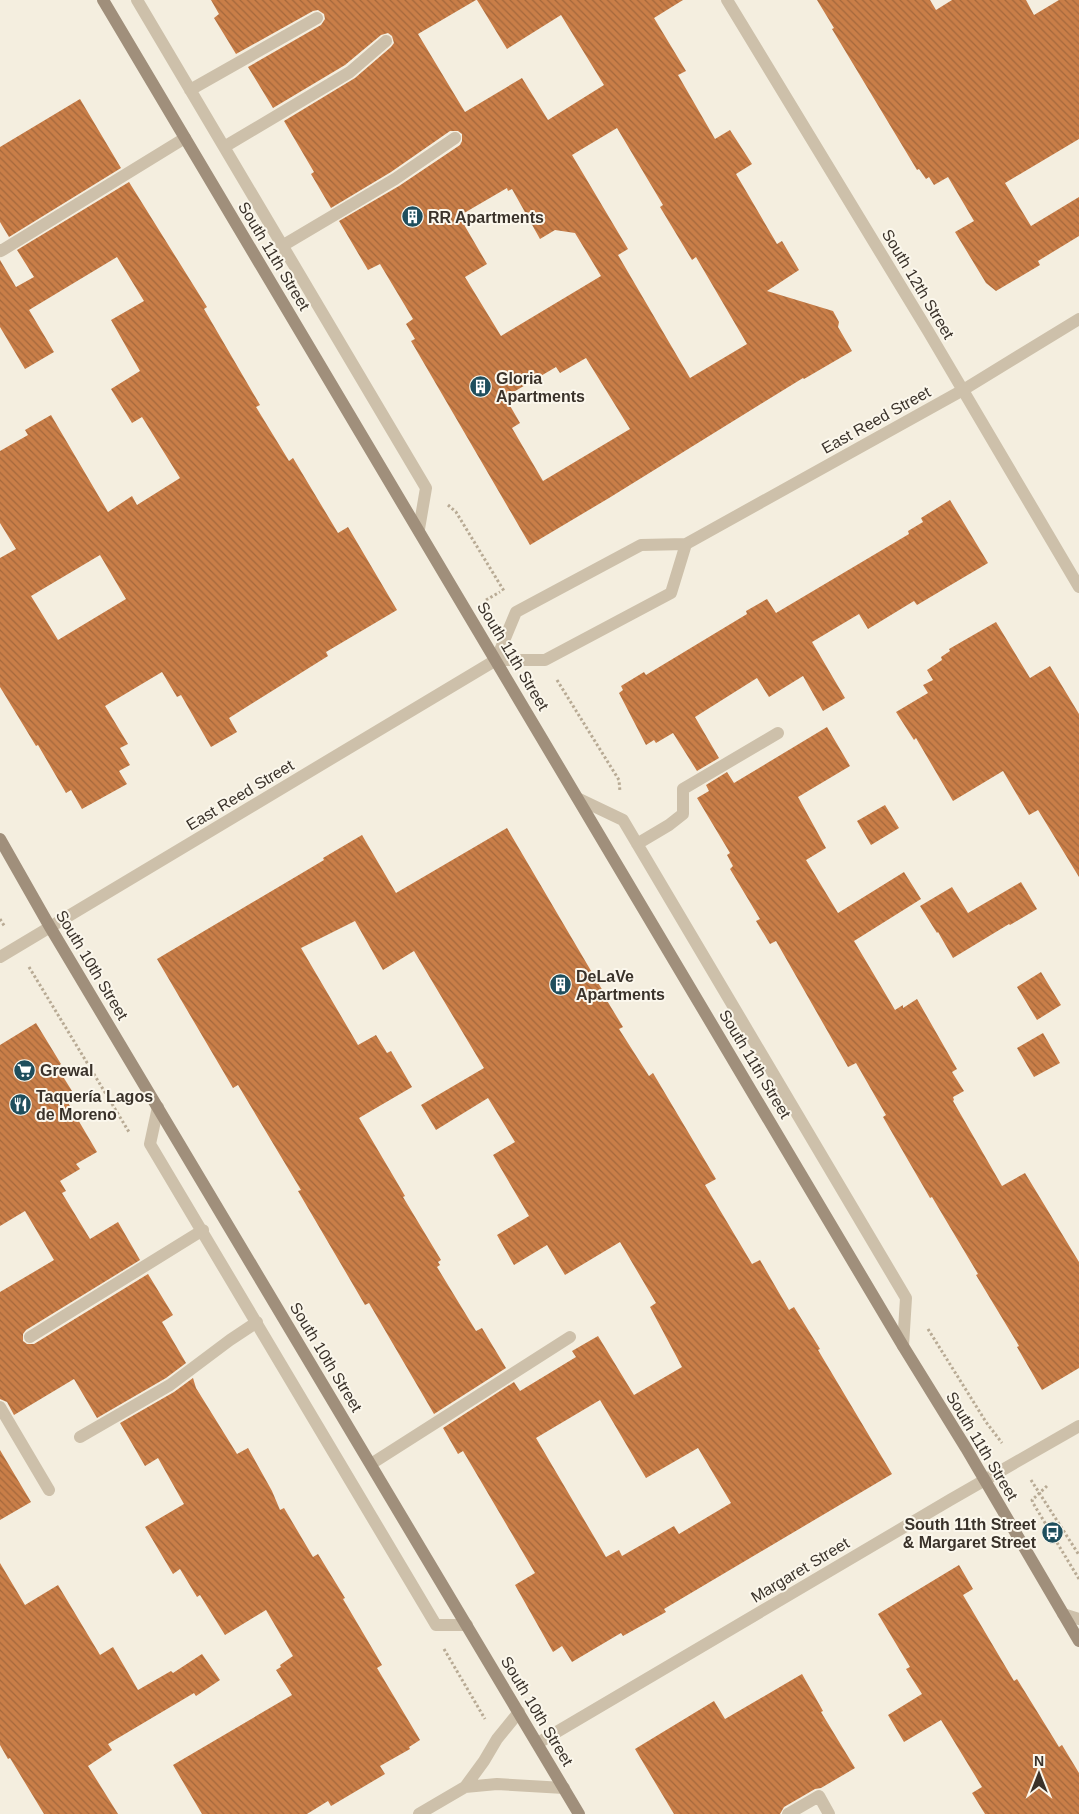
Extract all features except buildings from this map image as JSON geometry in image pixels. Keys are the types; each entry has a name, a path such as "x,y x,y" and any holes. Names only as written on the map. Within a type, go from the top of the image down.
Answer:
{"main road":[{"name":"South 11th Street","path":"103,0 580,799 1079,1641"},
{"name":"South 10th Street","path":"0,839 50,927 579,1814"}],"street":[{"name":"South 11th Street","path":"137,0 426,488"},
{"name":"South 12th Street","path":"727,0 963,390 1079,587"},
{"path":"190,90 316,18"},
{"path":"224,147 350,72 386,41"},
{"path":"0,250 185,138"},
{"path":"282,246 395,179 455,138"},
{"name":"East Reed Street","path":"0,957 496,660 516,612 641,545 686,544 963,390 1079,319"},
{"path":"419,529 426,488"},
{"path":"496,660 545,660 671,593 686,544"},
{"path":"637,844 683,814 683,789 778,733"},
{"path":"580,799 623,820"},
{"name":"South 11th Street","path":"623,820 906,1298"},
{"path":"158,1107 150,1144 203,1230 436,1625 467,1625"},
{"path":"30,1338 203,1230"},
{"path":"903,1346 906,1298"},
{"path":"80,1437 170,1385 257,1322"},
{"path":"371,1464 570,1338"},
{"path":"0,1407 49,1490"},
{"name":"Margaret Street","path":"538,1743 1079,1426"},
{"path":"1063,1614 1079,1619"},
{"path":"419,1814 465,1787 497,1739 519,1712"},
{"path":"465,1787 496,1784 564,1788"},
{"path":"788,1814 819,1796 830,1814"}],"path":[{"name":"South 11th Street","path":"426,488 456,512 499,583"},
{"path":"482,602 500,592"},
{"name":"South 11th Street","path":"572,704 619,780 623,820"},
{"path":"50,1000 127,1131 150,1144"},
{"name":"South 11th Street","path":"906,1298 930,1332 986,1422"},
{"name":"South 11th Street","path":"1029,1478 1040,1492 1079,1555"},
{"path":"1047,1486 1032,1500 1033,1503 1079,1579"},
{"path":"436,1625 437,1638 486,1721"}],"place":[{"name":"RR Apartments","path":"412,217"},
{"name":"Gloria Apartments","path":"480,387"},
{"name":"DeLaVe Apartments","path":"560,985"},
{"name":"Grewal","path":"24,1070"},
{"name":"Taquería Lagos de Moreno","path":"20,1105"},
{"name":"South 11th Street & Margaret Street","path":"1052,1533"}]}
